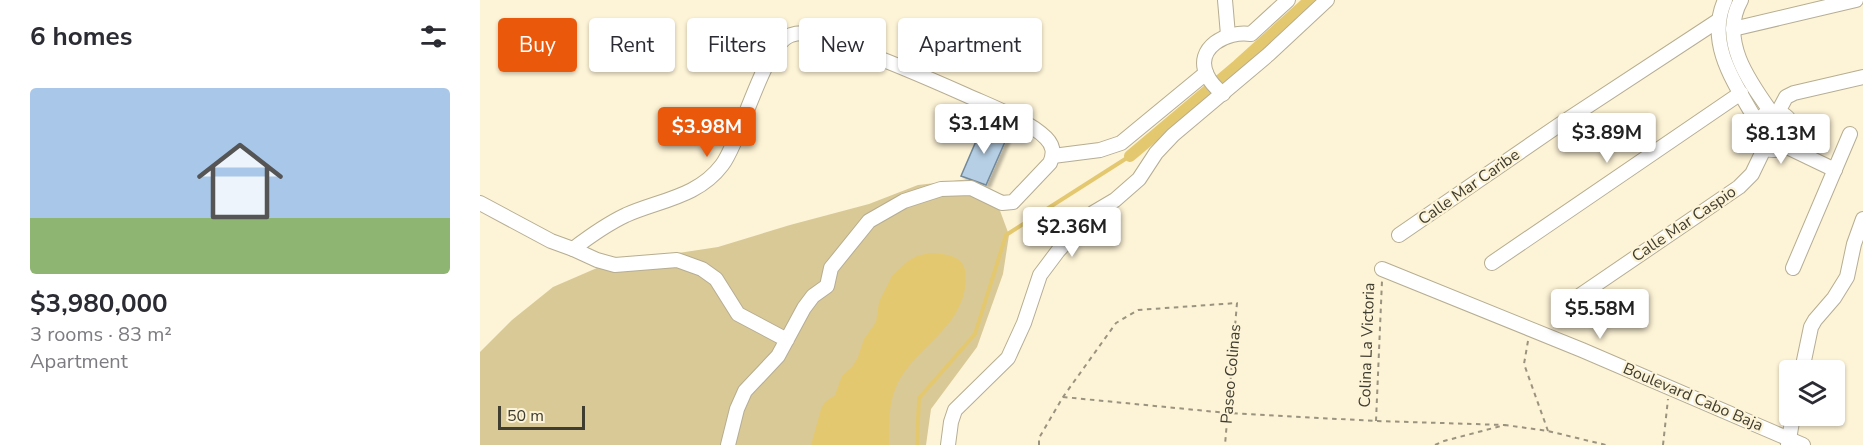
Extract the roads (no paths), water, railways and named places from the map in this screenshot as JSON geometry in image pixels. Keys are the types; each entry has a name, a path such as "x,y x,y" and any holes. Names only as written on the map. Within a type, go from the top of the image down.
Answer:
{"street":[{"path":"1225,0 1228,35"},
{"path":"1260,44 1288,0"},
{"path":"1053,156 1100,150 1121,143 1214,84 1260,44 1327,0"},
{"path":"1725,0 1719,20 1720,48 1732,79 1757,122"},
{"path":"1741,0 1735,12 1733,30 1737,54 1745,72 1774,112 1786,116 1791,122 1793,131 1791,140 1785,146 1779,149 1766,147 1756,136 1757,122 1763,116 1774,112 1786,98 1794,93 1863,77"},
{"path":"1733,30 1856,0"},
{"name":"Calle Mar Caribe","path":"1399,235 1559,125 1719,20"},
{"path":"573,249 611,223 629,214 681,196 697,188 716,173 731,149 776,48 789,35 798,33 817,36 878,57 1009,114 1051,144 1053,156 1050,163 1013,202 1002,203 971,188 941,189 904,201 872,218 831,268 827,286 813,296 804,308 772,363 745,392 737,409 728,445"},
{"path":"1214,84 1205,63 1209,50 1214,44 1228,35 1242,33 1260,44"},
{"path":"948,445 951,422 956,411 1008,358 1024,323 1040,275 1058,250 1093,213 1115,200 1138,178 1214,84"},
{"path":"1492,263 1741,93"},
{"path":"1793,268 1850,134"},
{"path":"1785,146 1835,170"},
{"name":"Calle Mar Caspio","path":"1560,309 1739,187 1752,174 1766,147"},
{"path":"480,203 543,237 597,260 615,265 660,261 686,262 716,279 735,310 742,317 787,340"},
{"path":"1804,360 1811,327 1847,277 1854,244 1863,219"},
{"name":"Boulevard Cabo Baja","path":"1382,269 1670,387 1788,442 1803,445"},
{"path":"1788,442 1791,426"}],"waterway":[{"path":"1130,156 1238,65 1310,0"},
{"path":"917,445 919,398 975,334 1006,235 1130,156"}]}
